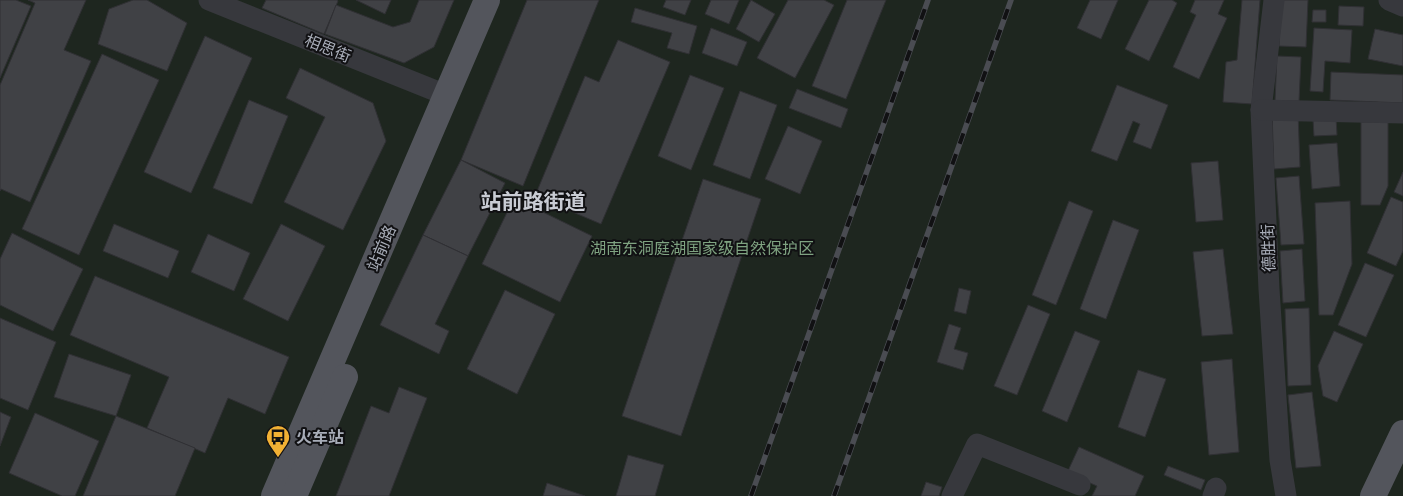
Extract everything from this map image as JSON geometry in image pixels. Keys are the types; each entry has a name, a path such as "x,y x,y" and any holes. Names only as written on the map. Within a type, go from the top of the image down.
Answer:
{"main road":[{"name":"站前路","path":"274,496 487,0"},
{"name":"站前路","path":"294,496 506,0"},
{"path":"1372,496 1403,433"}],"street":[{"name":"相思街","path":"209,0 446,95"},
{"name":"德胜街","path":"1274,0 1261,110 1269,289 1280,460 1286,496"},
{"path":"1389,0 1403,6"},
{"path":"1261,110 1403,113"},
{"path":"952,496 977,444 1080,485"}],"green space":[{"name":"湖南东洞庭湖国家级自然保护区","path":"0,0 1403,0 1403,496 0,496"}],"building":[{"path":"0,0 16,0 31,6 0,78"},
{"path":"28,0 86,0 64,50 91,61 30,202 1,189 0,191 0,85 35,3"},
{"path":"133,0 147,0 187,23 167,71 98,44 109,9"},
{"path":"266,0 338,1 324,34 262,8"},
{"path":"356,0 391,0 385,14"},
{"path":"419,0 454,0 434,47 404,63 325,34 336,5 393,27 410,22"},
{"path":"527,0 599,0 523,186 461,160"},
{"path":"666,0 691,0 685,15 663,7"},
{"path":"711,0 739,0 729,24 705,14"},
{"path":"751,0 775,14 759,42 736,29"},
{"path":"788,0 824,0 834,5 795,78 757,58"},
{"path":"847,0 886,0 846,99 812,86"},
{"path":"1090,0 1118,0 1101,39 1077,28"},
{"path":"1149,0 1172,0 1177,3 1149,61 1125,49"},
{"path":"1195,0 1224,0 1218,14 1227,18 1199,79 1173,67 1196,15 1190,12"},
{"path":"1242,0 1260,0 1252,104 1223,102 1226,62 1237,60"},
{"path":"1281,0 1308,0 1306,47 1279,46"},
{"path":"1339,6 1364,7 1363,26 1338,25"},
{"path":"635,8 697,26 689,54 667,48 672,33 631,22"},
{"path":"1313,10 1326,10 1326,22 1312,22"},
{"path":"711,28 747,42 737,66 702,53"},
{"path":"1314,28 1352,30 1350,63 1325,61 1323,92 1310,91"},
{"path":"1375,29 1403,35 1403,66 1368,59"},
{"path":"205,36 252,58 191,193 144,172"},
{"path":"618,40 670,62 601,224 535,196 585,76 599,82"},
{"path":"102,54 159,80 79,255 22,229"},
{"path":"1277,56 1301,57 1299,101 1275,101"},
{"path":"300,68 373,103 386,141 343,230 284,202 325,117 286,98"},
{"path":"1331,72 1403,75 1403,103 1330,100"},
{"path":"690,75 724,88 691,170 658,156"},
{"path":"1117,85 1168,105 1151,149 1133,142 1140,124 1133,121 1117,161 1091,151"},
{"path":"797,89 848,109 841,128 789,108"},
{"path":"740,91 777,105 750,179 713,165"},
{"path":"249,100 288,116 252,204 213,188"},
{"path":"1298,112 1300,167 1274,169 1272,113"},
{"path":"1336,117 1337,135 1314,136 1313,119"},
{"path":"1361,122 1388,122 1388,186 1380,205 1361,205"},
{"path":"788,126 822,141 800,194 765,179"},
{"path":"1337,143 1340,186 1312,189 1309,145"},
{"path":"461,160 505,183 468,256 423,235"},
{"path":"1218,161 1223,220 1196,222 1191,163"},
{"path":"1403,172 1403,196 1394,192"},
{"path":"1299,176 1304,244 1281,245 1276,178"},
{"path":"703,179 761,199 681,436 622,416"},
{"path":"1391,197 1403,202 1403,251 1396,266 1367,253"},
{"path":"514,198 592,236 560,302 482,264"},
{"path":"1069,201 1093,211 1056,305 1032,295"},
{"path":"1350,201 1352,264 1333,315 1319,315 1315,203"},
{"path":"1113,220 1139,230 1106,319 1080,309"},
{"path":"114,224 179,251 168,278 103,251"},
{"path":"281,224 325,246 288,321 243,299"},
{"path":"12,233 83,269 53,331 0,305 0,259"},
{"path":"208,234 250,253 234,291 191,272"},
{"path":"423,235 468,256 435,324 449,331 439,354 380,325"},
{"path":"1223,249 1233,334 1202,336 1193,252"},
{"path":"1302,249 1305,301 1283,303 1280,251"},
{"path":"1365,263 1394,275 1366,337 1338,325"},
{"path":"95,276 289,357 265,414 228,398 205,453 147,428 169,377 70,335"},
{"path":"959,288 971,291 966,314 954,311"},
{"path":"505,290 555,314 517,394 467,369"},
{"path":"1028,305 1050,314 1017,395 994,386"},
{"path":"1309,308 1311,385 1288,386 1285,309"},
{"path":"0,318 56,342 28,410 0,398"},
{"path":"949,324 961,328 954,349 968,353 963,370 937,362"},
{"path":"1075,331 1100,341 1067,422 1042,411"},
{"path":"1334,331 1363,344 1337,402 1323,396 1318,366"},
{"path":"69,354 131,375 116,416 54,397"},
{"path":"1232,359 1239,452 1209,455 1201,362"},
{"path":"1138,370 1166,379 1145,437 1118,427"},
{"path":"399,387 427,398 389,496 336,496 371,406 389,413"},
{"path":"1312,392 1321,466 1296,468 1288,395"},
{"path":"0,412 11,417 0,446"},
{"path":"35,413 99,441 75,496 62,496 9,473"},
{"path":"116,416 195,448 175,496 83,496"},
{"path":"1079,447 1144,476 1135,496 1092,496 1097,486 1067,473"},
{"path":"628,455 664,465 655,496 616,496"},
{"path":"1168,466 1205,480 1201,490 1164,475"},
{"path":"926,482 942,487 939,496 921,496"},
{"path":"547,483 585,496 543,496"}],"railway":[{"path":"751,496 928,0"},
{"path":"834,496 1011,0"}],"place":[{"name":"火车站","path":"278,458"}],"district":[{"name":"站前路街道","path":"533,202"}]}
